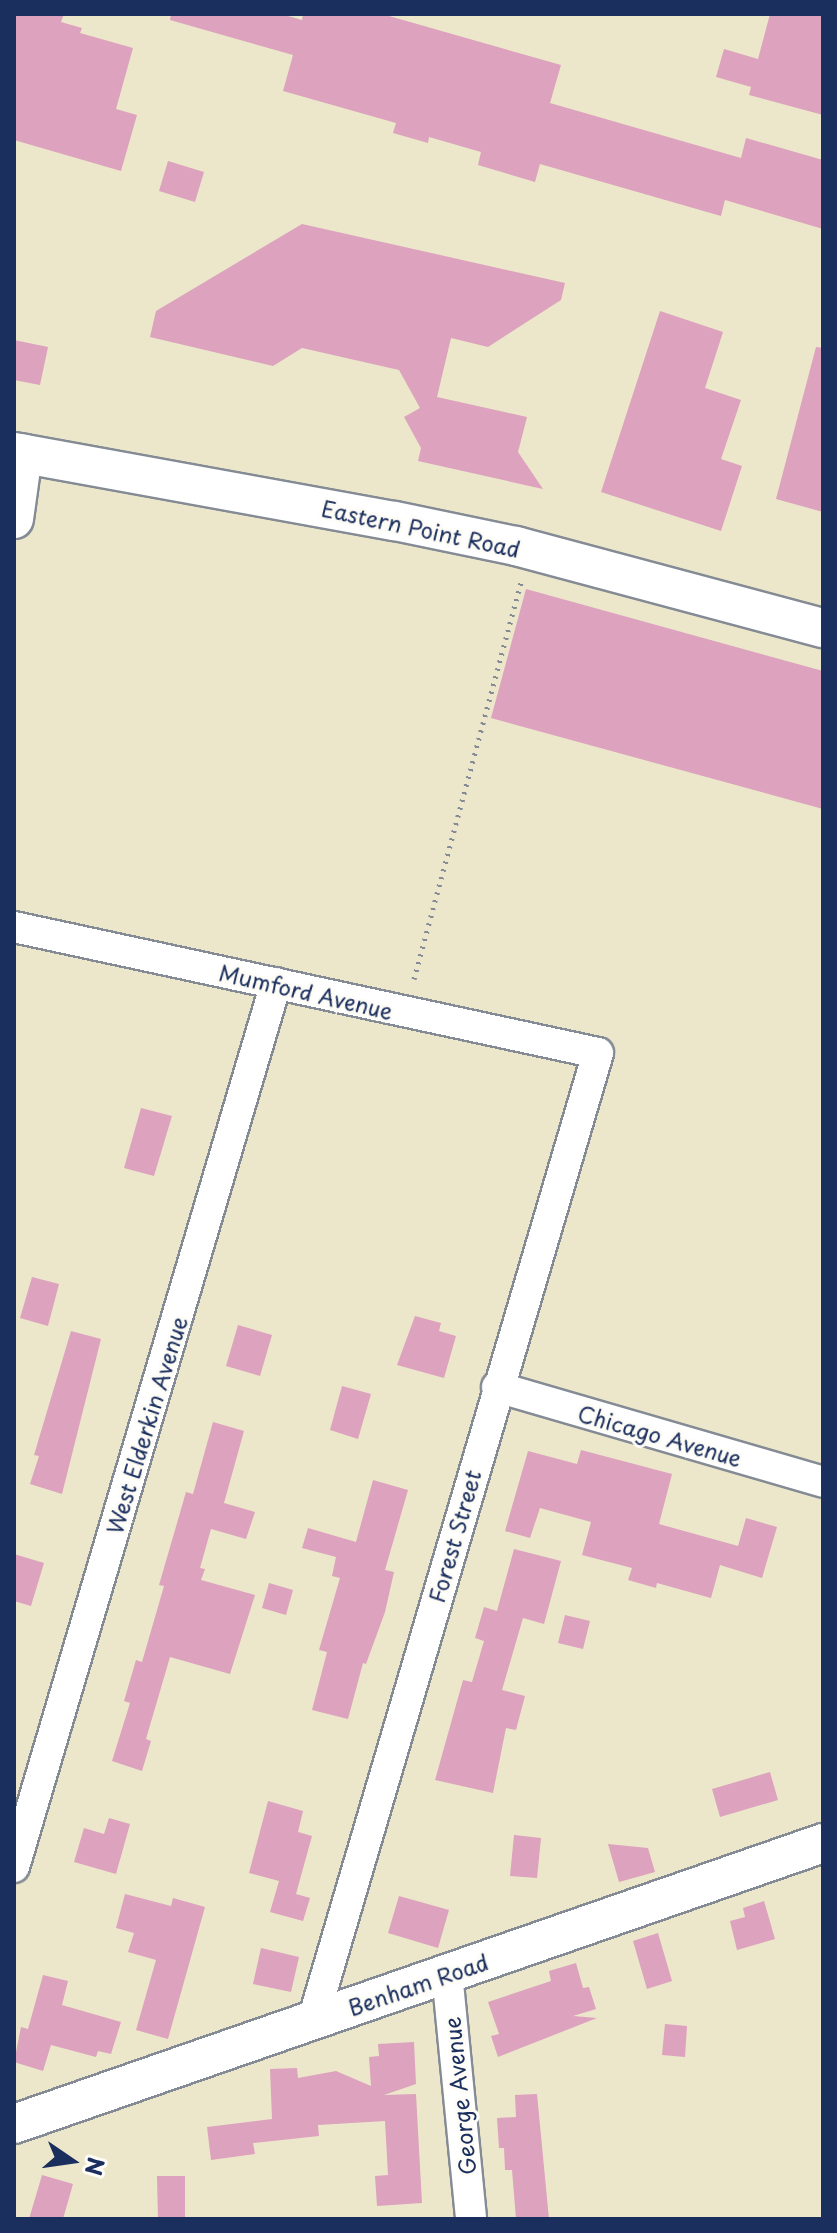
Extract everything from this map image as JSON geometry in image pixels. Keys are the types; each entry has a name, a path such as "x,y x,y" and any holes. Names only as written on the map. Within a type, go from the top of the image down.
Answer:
{"main road":[{"path":"14,519 18,453"},
{"name":"Eastern Point Road","path":"18,453 516,546 823,628"},
{"name":"Benham Road","path":"14,2124 823,1843"}],"street":[{"name":"Mumford Avenue","path":"14,927 598,1053"},
{"name":"West Elderkin Avenue","path":"14,1867 276,983"},
{"name":"Forest Street","path":"313,2020 497,1387 598,1053"},
{"name":"Chicago Avenue","path":"497,1387 823,1482"},
{"name":"George Avenue","path":"447,1973 471,2219"}],"path":[{"path":"414,979 523,579"}],"building":[{"path":"14,14 64,14 61,22 82,28 80,33 133,48 116,109 137,115 121,171 14,140"},
{"path":"171,14 281,14 302,20 303,14 382,14 561,65 550,103 741,158 746,138 823,160 823,229 725,200 721,216 540,164 535,182 478,165 481,152 429,137 428,143 393,133 396,123 283,91 293,55 170,20"},
{"path":"770,14 823,14 823,115 749,95 751,87 716,77 724,49 758,59"},
{"path":"168,161 204,172 195,202 159,191"},
{"path":"302,224 565,283 561,300 488,347 451,338 437,397 527,417 518,452 543,489 418,461 421,448 404,417 420,408 399,370 302,348 273,366 150,337 156,311"},
{"path":"660,311 723,332 705,388 741,400 721,459 742,466 721,531 601,492"},
{"path":"14,340 48,347 40,385 14,380"},
{"path":"816,347 823,348 823,512 776,499"},
{"path":"526,589 823,671 823,809 491,718"},
{"path":"141,1108 172,1116 154,1176 124,1168"},
{"path":"32,1277 59,1284 48,1326 20,1318"},
{"path":"415,1316 441,1323 439,1331 456,1336 444,1378 397,1365"},
{"path":"238,1325 272,1335 260,1376 226,1366"},
{"path":"71,1331 101,1339 62,1494 30,1484 39,1456 34,1455"},
{"path":"342,1386 371,1394 358,1439 330,1430"},
{"path":"213,1422 244,1431 224,1503 255,1512 246,1539 211,1529 200,1568 205,1569 201,1580 255,1595 230,1674 170,1657 146,1739 151,1741 142,1771 112,1761 130,1703 124,1701 136,1660 142,1662 164,1586 159,1585 186,1492 193,1494"},
{"path":"581,1450 672,1474 659,1524 738,1546 746,1518 777,1527 762,1578 720,1565 711,1598 657,1583 656,1588 628,1580 632,1568 582,1555 591,1522 540,1508 530,1538 505,1531 528,1451 577,1464"},
{"path":"373,1480 408,1490 385,1570 394,1572 385,1612 366,1664 363,1663 348,1719 312,1710 327,1652 319,1650 340,1578 332,1576 336,1557 302,1548 308,1528 356,1542"},
{"path":"514,1549 561,1561 544,1624 523,1618 502,1690 525,1696 516,1730 506,1728 493,1793 435,1780 463,1680 472,1682 484,1641 475,1638 484,1607 497,1611"},
{"path":"14,1554 44,1563 31,1606 14,1601"},
{"path":"269,1583 293,1590 286,1615 262,1608"},
{"path":"565,1615 590,1621 583,1649 558,1643"},
{"path":"770,1772 778,1800 720,1817 712,1789"},
{"path":"268,1801 303,1811 298,1832 312,1836 296,1894 310,1898 303,1921 270,1912 279,1881 249,1873"},
{"path":"109,1818 130,1824 116,1874 74,1862 84,1828 104,1834"},
{"path":"514,1835 541,1838 537,1878 510,1876"},
{"path":"608,1844 648,1848 655,1872 619,1882"},
{"path":"125,1894 171,1906 173,1898 205,1907 168,2039 136,2030 156,1960 128,1952 134,1933 116,1928"},
{"path":"399,1896 449,1910 438,1948 388,1933"},
{"path":"764,1901 775,1939 737,1950 730,1921 745,1917 743,1908"},
{"path":"658,1933 672,1981 647,1989 633,1941"},
{"path":"261,1948 299,1957 291,1992 253,1984"},
{"path":"576,1963 583,1988 589,1987 596,2009 573,2016 597,2018 498,2057 491,2036 499,2034 488,2002 551,1981 549,1971"},
{"path":"43,1975 68,1981 62,2005 121,2022 111,2054 98,2051 96,2057 51,2045 43,2071 14,2062 21,2027 28,2029"},
{"path":"665,2024 687,2026 685,2057 662,2055"},
{"path":"414,2042 416,2084 384,2095 416,2094 422,2203 377,2206 375,2176 388,2175 385,2121 318,2125 319,2136 253,2143 255,2154 211,2160 207,2127 272,2119 270,2069 297,2068 298,2078 336,2071 371,2086 369,2057 379,2056 378,2044"},
{"path":"537,2094 549,2219 516,2219 512,2170 505,2170 504,2148 499,2148 497,2118 516,2117 515,2095"},
{"path":"42,2175 73,2184 63,2219 29,2219"},
{"path":"157,2176 185,2176 185,2219 158,2219"}]}
